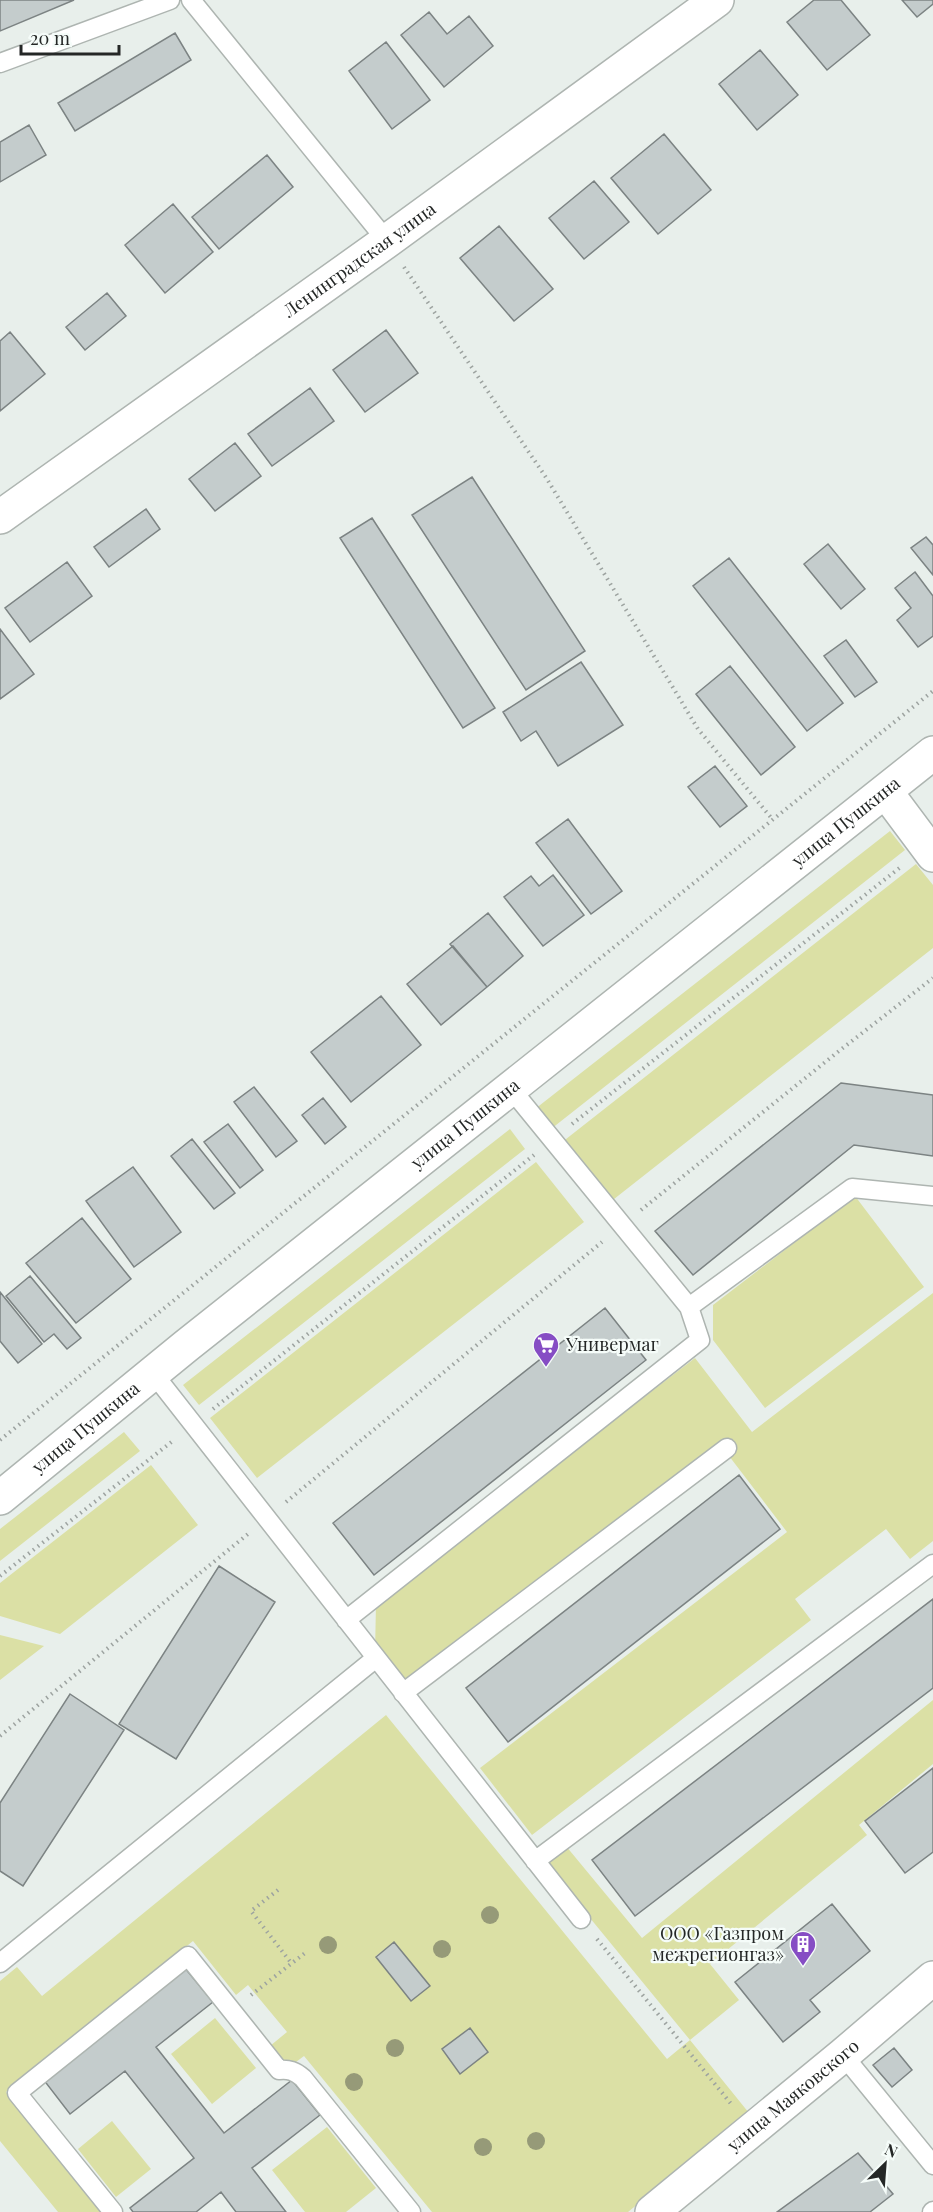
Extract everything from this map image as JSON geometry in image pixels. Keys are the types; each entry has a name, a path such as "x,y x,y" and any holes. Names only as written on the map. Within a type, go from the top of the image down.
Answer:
{"street":[{"name":"Ленинградская улица","path":"0,517 387,241 717,0"},
{"name":"улица Пушкина","path":"0,1498 153,1373 933,753"},
{"path":"886,792 930,851"},
{"name":"улица Маяковского","path":"652,2212 933,1978"}],"lane":[{"path":"0,63 170,0"},
{"path":"191,0 387,241"},
{"path":"346,1620 700,1340 689,1308 511,1089"},
{"path":"689,1308 852,1188 933,1196"},
{"path":"153,1373 581,1920"},
{"path":"404,1693 727,1448"},
{"path":"535,1861 933,1564"},
{"path":"0,1963 376,1659"},
{"path":"113,2212 17,2093 188,1956 279,2070 296,2072 303,2078 411,2212"},
{"path":"843,2055 933,2165"}],"path":[{"path":"387,241 547,479 698,729 773,820"},
{"path":"0,1440 933,691"},
{"path":"0,1576 552,1140 930,851"},
{"path":"0,1736 622,1225 933,978"},
{"path":"278,1890 251,1911 292,1964"},
{"path":"581,1920 752,2129"},
{"path":"231,2010 305,1953"}],"green space":[{"path":"890,831 905,850 551,1129 535,1109"},
{"path":"916,864 933,885 933,948 609,1203 561,1143"},
{"path":"510,1129 525,1149 199,1405 183,1385"},
{"path":"536,1162 584,1222 257,1478 210,1418"},
{"path":"855,1196 924,1287 765,1408 713,1340 713,1305"},
{"path":"933,1293 933,1541 910,1559 886,1529 795,1599 811,1620 532,1835 480,1768 787,1532 726,1452 408,1696 375,1653 376,1603 695,1358 752,1432"},
{"path":"124,1432 140,1451 0,1561 0,1529"},
{"path":"151,1465 198,1525 60,1634 0,1616 0,1583"},
{"path":"0,1635 44,1646 0,1680"},
{"path":"933,1700 933,1764 859,1825 867,1835 710,1964 739,2000 690,2040 540,1857 561,1840 642,1938"},
{"path":"386,1715 667,2059 690,2040 749,2113 628,2212 432,2212 304,2056 288,2068 270,2046 287,2032 248,1985 236,1995 193,1941 6,2092 104,2212 58,2212 0,2141 0,1981 17,1967 42,1996","holes":["394,1942 429,1986 411,2000 376,1956","470,2029 488,2052 460,2073 442,2049"]},
{"path":"215,2018 256,2068 212,2104 171,2054"},
{"path":"112,2121 151,2169 116,2197 78,2149"},
{"path":"327,2127 376,2188 346,2212 305,2212 272,2170"}],"building":[{"path":"0,0 74,0 0,31"},
{"path":"814,0 841,0 870,35 827,70 787,22"},
{"path":"902,0 933,0 933,4 917,17"},
{"path":"429,12 447,34 469,16 493,46 444,87 401,35"},
{"path":"175,33 191,60 75,131 58,103"},
{"path":"386,42 430,100 392,129 349,71"},
{"path":"760,50 798,95 757,130 719,84"},
{"path":"29,125 46,155 0,182 0,142"},
{"path":"664,134 711,190 658,234 611,178"},
{"path":"267,155 293,187 219,249 192,217"},
{"path":"594,181 629,222 584,259 549,218"},
{"path":"173,204 213,252 165,293 125,245"},
{"path":"499,226 553,289 514,321 460,258"},
{"path":"107,293 126,316 85,350 66,327"},
{"path":"386,330 418,373 365,412 333,370"},
{"path":"10,332 45,374 0,411 0,341"},
{"path":"310,388 334,421 272,466 248,434"},
{"path":"235,443 261,476 215,511 189,479"},
{"path":"472,477 585,651 526,690 412,515"},
{"path":"146,509 160,529 109,567 94,547"},
{"path":"372,518 495,708 463,728 340,538"},
{"path":"926,537 933,545 933,575 911,548"},
{"path":"828,544 865,589 841,609 804,564"},
{"path":"729,558 843,703 807,731 693,586"},
{"path":"67,562 92,596 30,642 5,608"},
{"path":"915,572 933,596 933,636 918,647 897,620 911,608 895,588"},
{"path":"0,629 34,674 0,699"},
{"path":"846,640 877,682 855,697 824,656"},
{"path":"581,662 623,725 558,766 536,731 521,741 503,712"},
{"path":"730,666 795,747 761,775 696,694"},
{"path":"715,766 747,806 720,827 688,787"},
{"path":"568,819 622,891 591,914 536,843"},
{"path":"553,875 584,915 543,946 504,897 531,876 539,886"},
{"path":"488,913 523,956 487,987 450,944"},
{"path":"453,946 487,987 441,1025 407,984"},
{"path":"381,996 421,1045 351,1102 311,1052"},
{"path":"841,1083 933,1095 933,1156 854,1145 693,1275 655,1231"},
{"path":"254,1087 297,1141 276,1157 234,1102"},
{"path":"323,1098 346,1127 325,1144 302,1115"},
{"path":"228,1124 263,1170 240,1188 204,1142"},
{"path":"192,1139 235,1193 214,1209 171,1156"},
{"path":"133,1167 181,1232 134,1267 86,1201"},
{"path":"82,1218 131,1279 76,1323 26,1263"},
{"path":"30,1276 81,1338 67,1349 54,1334 44,1342 6,1296"},
{"path":"0,1292 42,1344 18,1363 0,1341"},
{"path":"605,1308 646,1360 374,1575 333,1523"},
{"path":"739,1475 780,1529 508,1742 466,1688"},
{"path":"219,1566 275,1602 176,1759 119,1724"},
{"path":"933,1599 933,1688 635,1916 592,1860"},
{"path":"70,1694 124,1730 23,1886 0,1871 0,1803"},
{"path":"933,1768 933,1852 905,1873 865,1821"},
{"name":"ООО «Газпром межрегионгаз»","path":"832,1904 870,1951 810,2000 820,2012 783,2042 735,1982"},
{"path":"394,1942 430,1986 411,2001 376,1957"},
{"path":"185,1968 213,2002 156,2047 224,2133 292,2080 320,2115 252,2168 286,2212 236,2212 221,2192 196,2212 133,2212 130,2208 194,2158 125,2071 70,2114 43,2079"},
{"path":"470,2028 488,2052 460,2074 442,2049"},
{"path":"894,2048 912,2070 892,2087 873,2065"},
{"path":"858,2153 893,2194 870,2212 777,2212"}],"place":[{"name":"Универмаг","path":"546,1368"},
{"name":"ООО «Газпром межрегионгаз»","path":"803,1967"}]}
